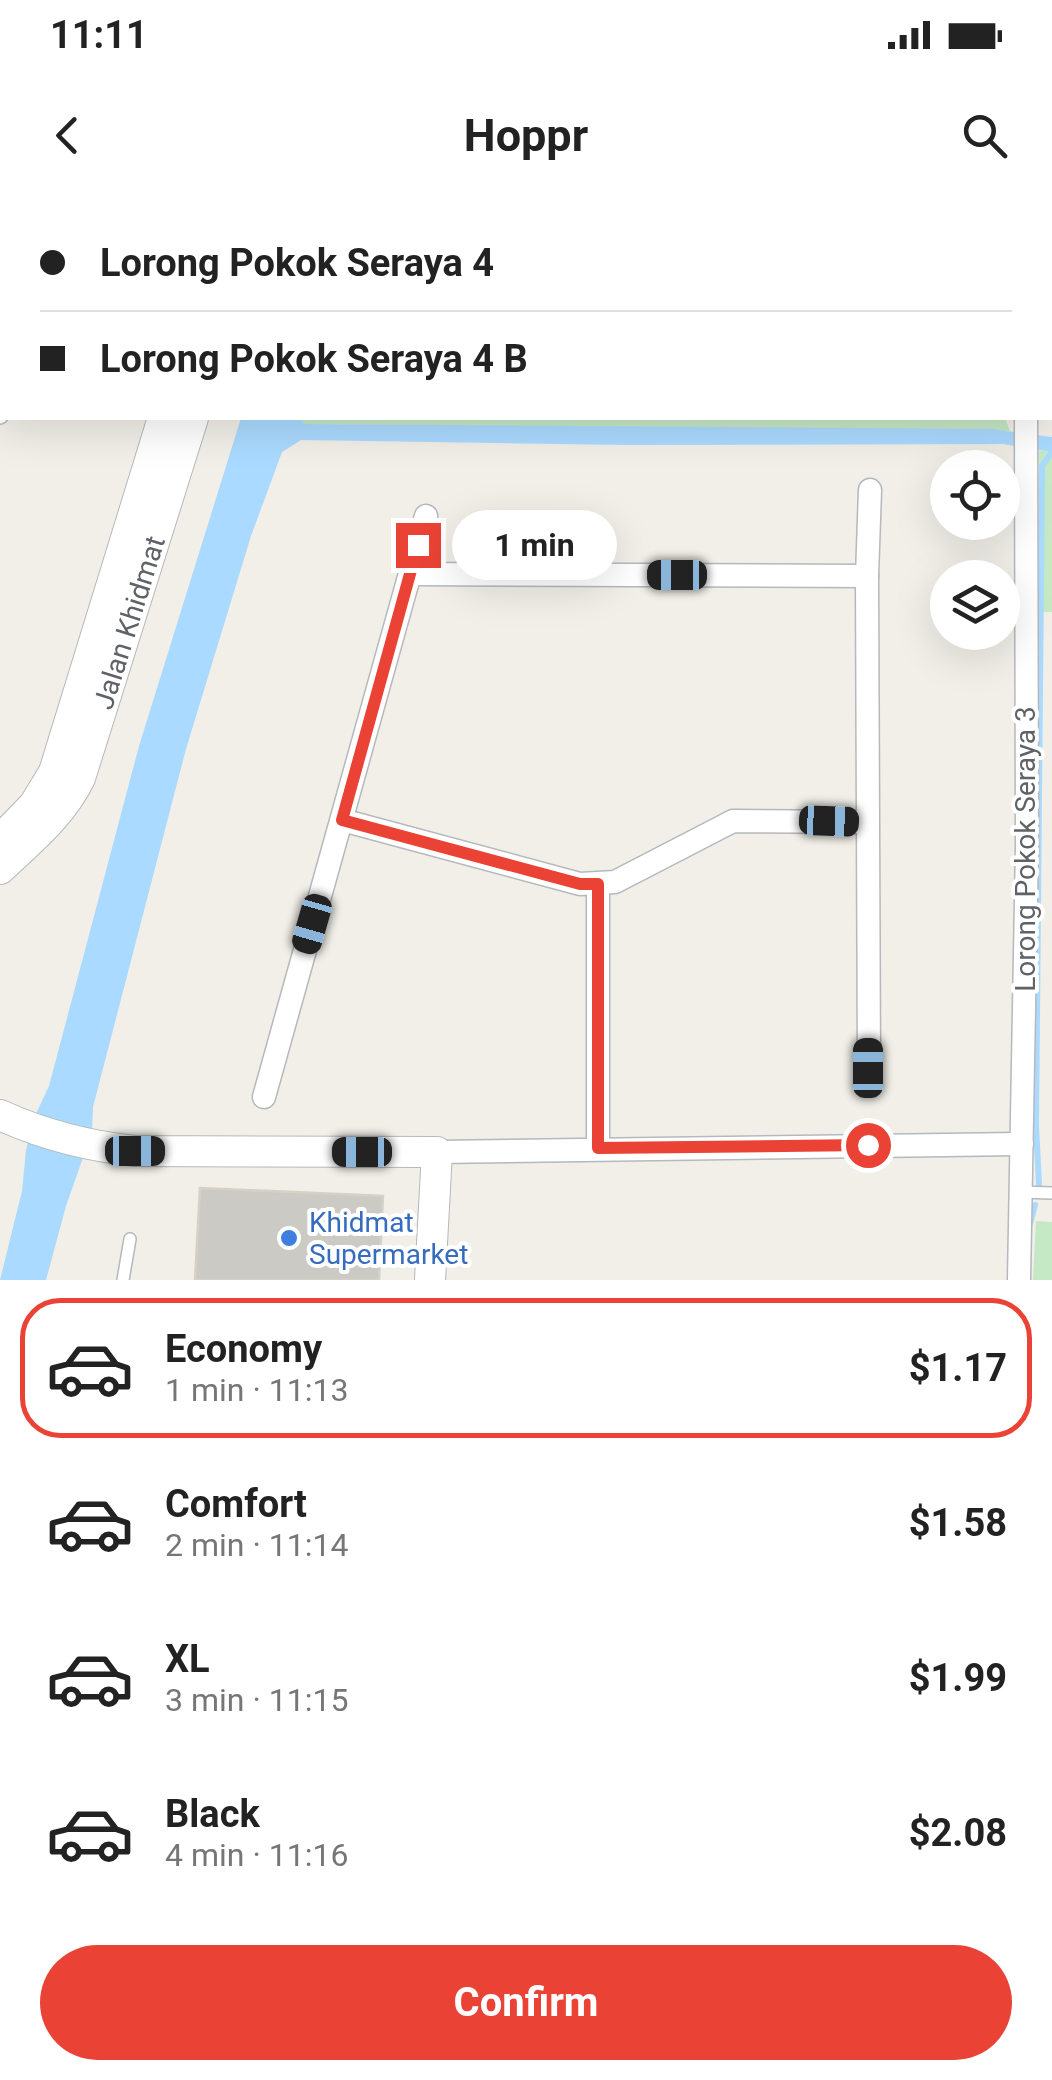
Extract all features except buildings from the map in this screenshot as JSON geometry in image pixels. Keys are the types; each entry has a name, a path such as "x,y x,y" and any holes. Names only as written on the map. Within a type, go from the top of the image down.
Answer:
{"street":[{"path":"0,840 34,806 54,772 162,420"},
{"name":"Jalan Khidmat","path":"0,869 51,821 72,796 80,778 191,420"},
{"name":"Lorong Pokok Seraya 3","path":"1019,1280 1027,846 1026,421"},
{"path":"868,1068 870,490"},
{"path":"264,1097 426,516"},
{"path":"411,574 867,576"},
{"path":"342,820 580,884 615,882 732,821 867,822"},
{"path":"598,884 598,1148"},
{"path":"0,1115 89,1146 135,1151 437,1152 1022,1144"},
{"path":"430,1280 437,1152"}],"lane":[{"path":"1020,1192 1052,1193"},
{"path":"123,1280 130,1240"}],"green space":[{"path":"301,420 1006,420 1010,431 305,424"},
{"path":"1039,450 1052,452 1052,612 1040,612"},
{"path":"1036,1221 1052,1222 1052,1280 1033,1280"}],"water":[{"path":"240,420 301,420 305,424 992,429 1052,437 1052,452 1003,444 625,445 301,440 282,452 251,536 186,749 93,1107 92,1132 46,1280 0,1280 22,1191 26,1150 35,1116 49,1086 139,746"}],"waterway":[{"path":"1039,1184 1036,1126 1042,466 1052,452"},
{"path":"1030,1224 1035,1205"}],"place":[{"name":"Khidmat Supermarket","path":"289,1238"}],"route":[{"path":"418,545 342,820 580,884 598,884 598,1148 868,1145"}]}
